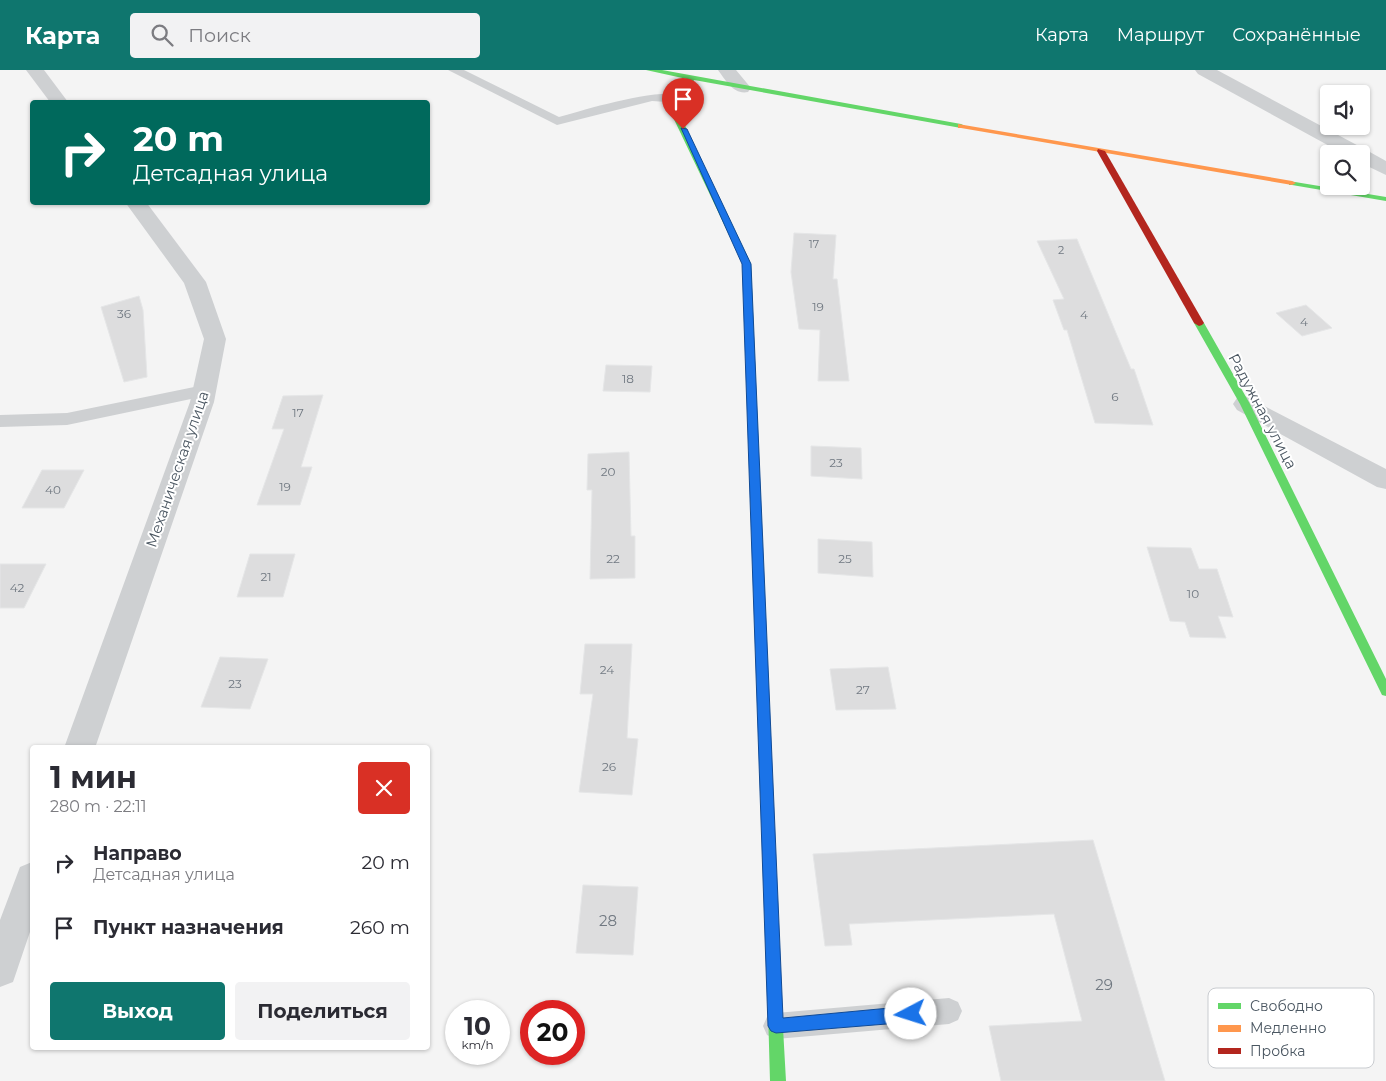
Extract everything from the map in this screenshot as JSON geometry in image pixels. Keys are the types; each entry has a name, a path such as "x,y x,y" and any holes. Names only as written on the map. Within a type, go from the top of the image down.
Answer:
{"street":[{"path":"35,70 58,100"},
{"path":"650,70 1101,151 1386,199"},
{"path":"727,70 742,88"},
{"path":"1204,70 1343,145"},
{"path":"691,78 675,112 746,264 778,1081"},
{"name":"Радужная улица","path":"1101,151 1245,404 1386,691"},
{"path":"1370,160 1386,169"},
{"name":"Механическая улица","path":"80,745 204,391 215,339 195,282 137,205"},
{"path":"1245,404 1386,480"},
{"path":"0,969 30,884"}],"lane":[{"path":"454,70 557,121 652,97 681,99"},
{"path":"0,422 67,419 204,391"},
{"path":"776,1026 949,1011"}],"building":[{"path":"794,233 836,235 833,279 837,279 849,381 818,381 820,330 799,329 791,272"},
{"path":"1077,239 1131,369 1134,369 1153,425 1095,423 1067,330 1064,330 1053,300 1064,299 1037,241"},
{"path":"139,296 143,310 147,377 124,382 101,307"},
{"path":"1306,305 1332,328 1302,336 1276,313"},
{"path":"606,365 652,366 650,392 603,391"},
{"path":"323,395 301,467 312,467 300,505 257,505 284,429 272,429 283,396"},
{"path":"811,446 861,448 862,479 811,476"},
{"path":"629,452 631,536 635,536 635,578 590,579 592,490 587,490 588,454"},
{"path":"42,470 84,470 64,508 22,508"},
{"path":"818,539 872,542 873,577 818,573"},
{"path":"1147,547 1191,548 1199,569 1217,569 1233,617 1218,616 1226,638 1190,637 1185,622 1170,621"},
{"path":"250,554 295,554 283,597 237,597"},
{"path":"0,564 46,564 24,608 0,608"},
{"path":"585,644 632,644 627,738 638,739 632,795 579,792 593,694 580,694"},
{"path":"220,657 268,659 250,709 201,707"},
{"path":"888,667 896,709 836,710 830,669"},
{"path":"1093,840 1165,1081 1001,1081 989,1026 1082,1021 1054,914 849,924 852,945 825,946 813,854"},
{"path":"583,885 638,887 633,955 576,953"}],"traffic: fast":[{"path":"650,70 961,126"},
{"path":"691,78 675,113 747,264 765,745"},
{"path":"1292,183 1386,199"},
{"path":"1199,323 1245,404 1386,691"},
{"path":"775,1010 778,1081"}],"traffic: slow":[{"path":"961,126 1292,183"},
{"path":"765,745 775,1010"}],"traffic: jam":[{"path":"1101,151 1199,323"}],"route":[{"path":"683,129 746,264 776,1026 911,1014"}]}
